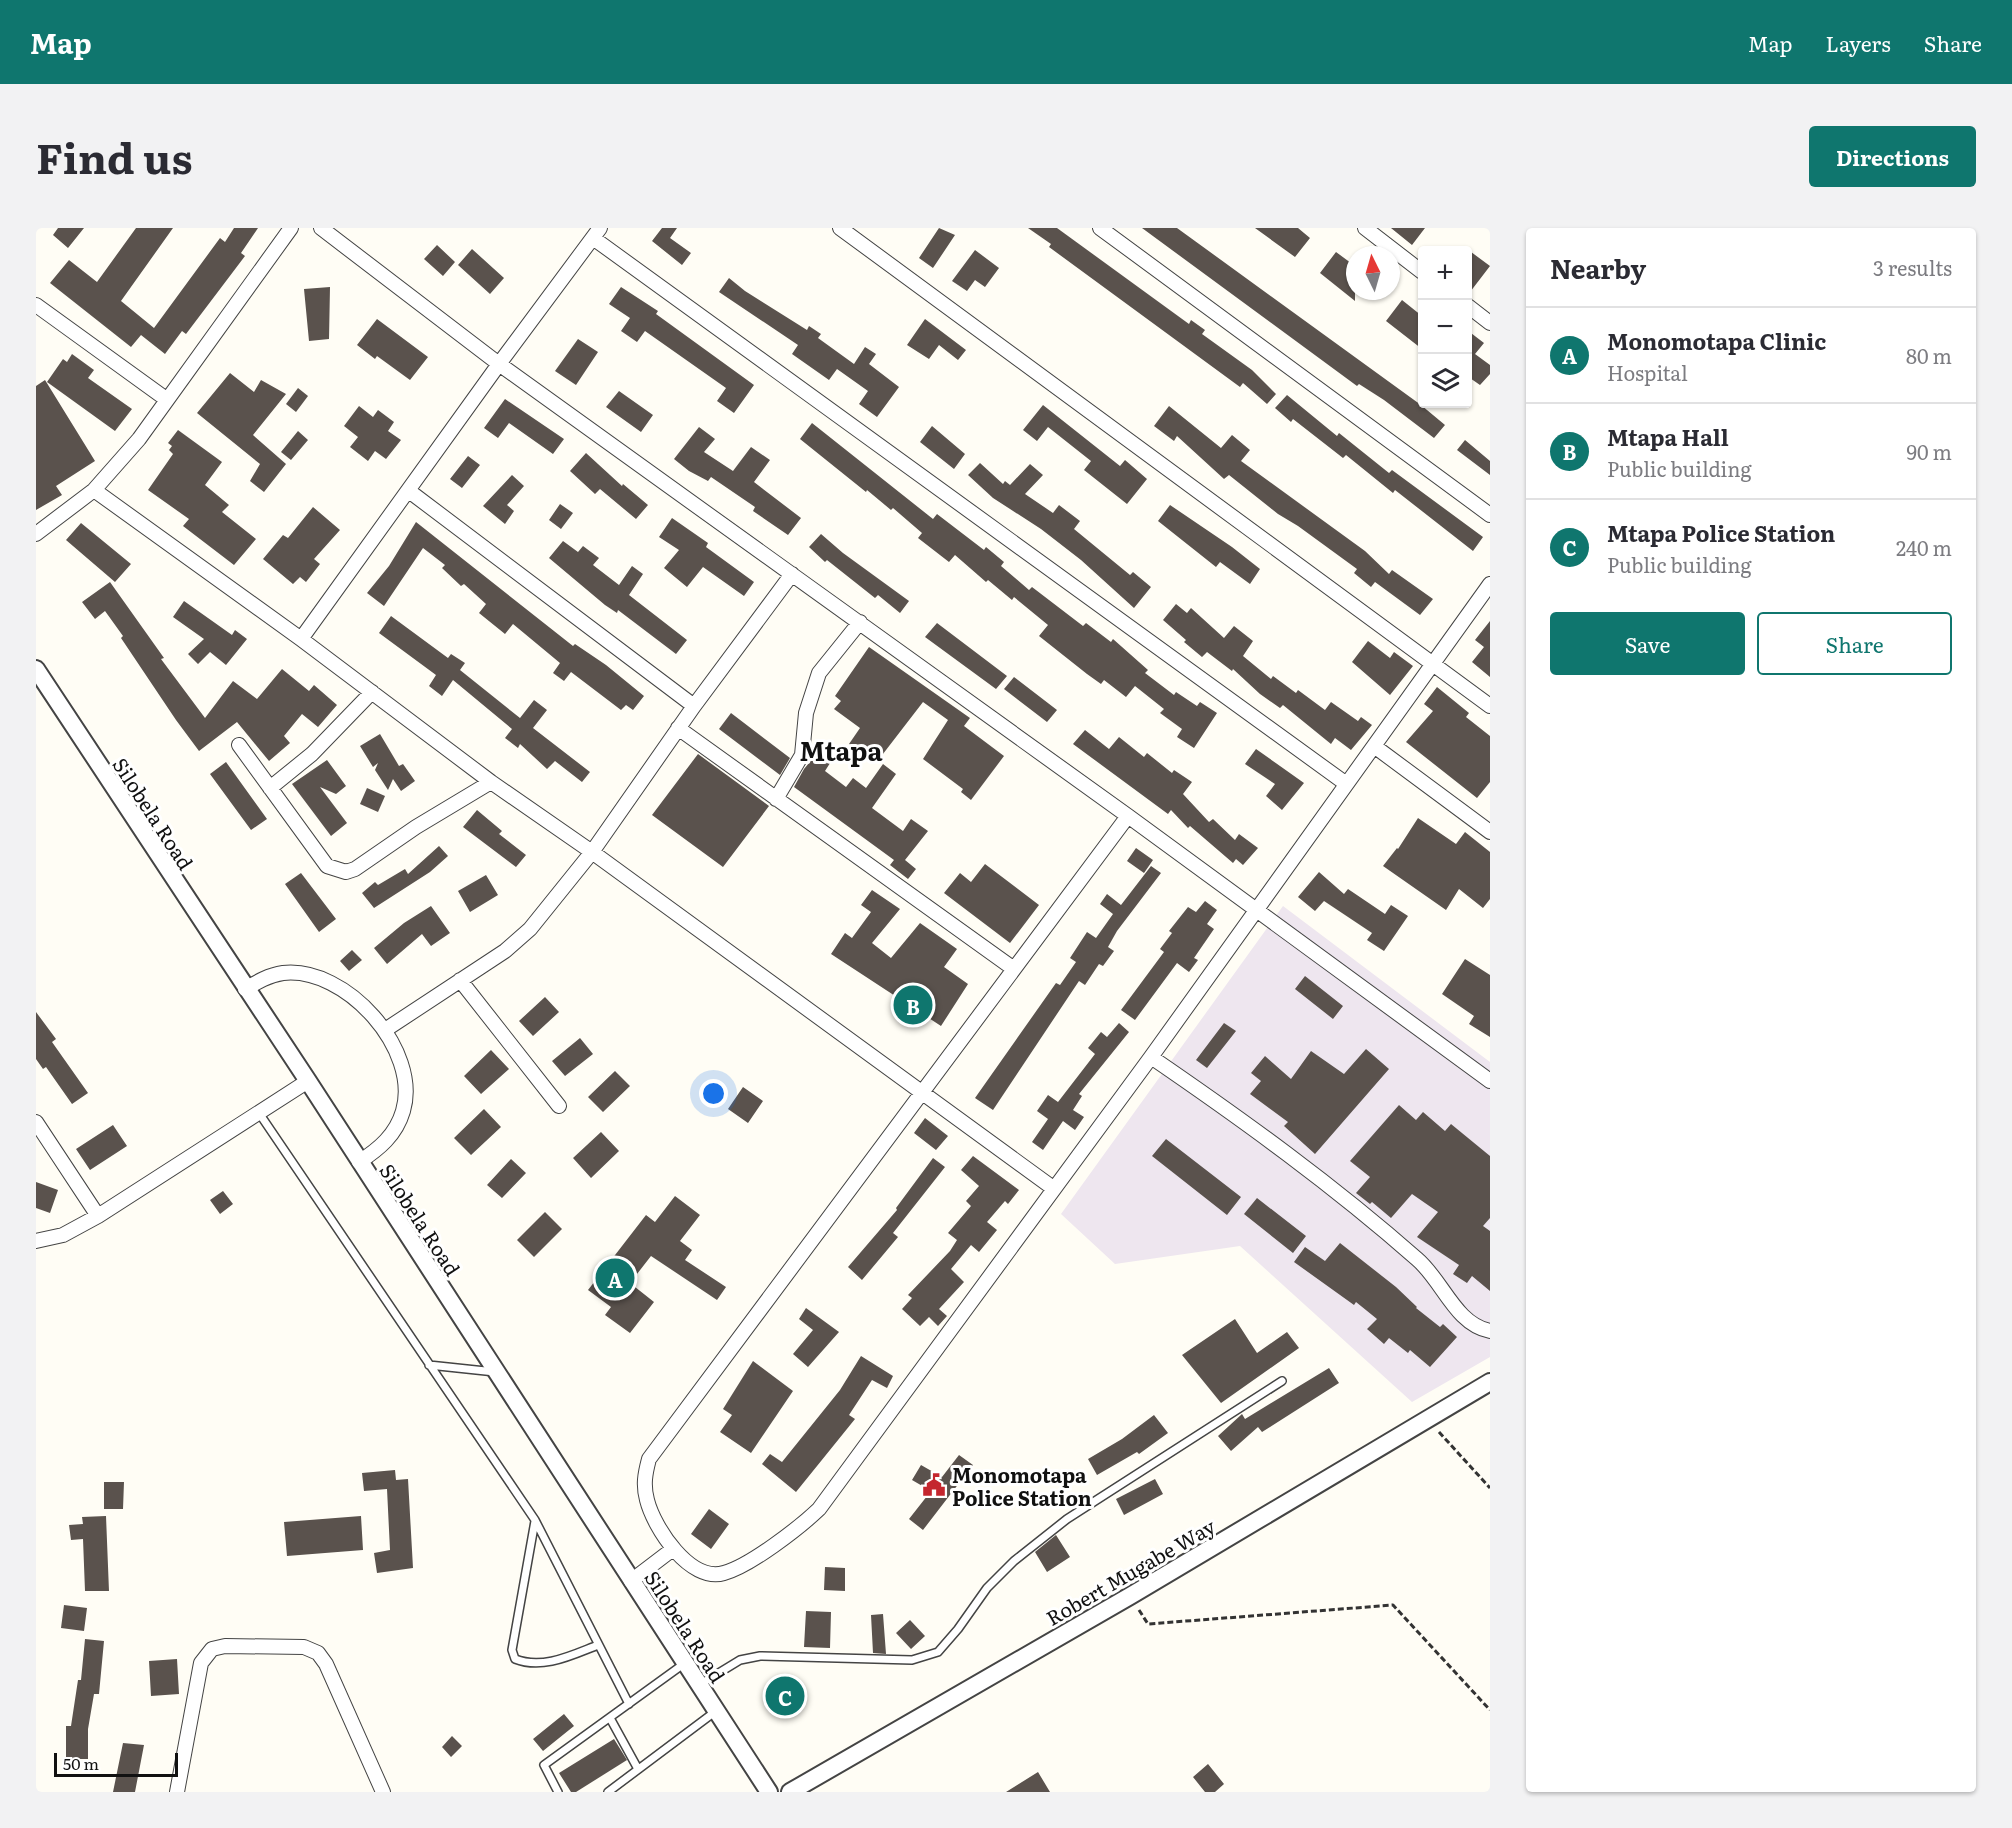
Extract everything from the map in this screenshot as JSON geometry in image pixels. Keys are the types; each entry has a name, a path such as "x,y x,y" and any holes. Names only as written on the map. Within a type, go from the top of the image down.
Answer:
{"street":[{"path":"36,534 94,490 140,439 166,399 291,228"},
{"path":"321,228 499,364 860,622 1490,1081"},
{"path":"840,228 1490,706"},
{"path":"1100,228 1490,514"},
{"path":"1365,228 1418,269"},
{"path":"301,639 596,233 1345,783"},
{"path":"36,305 166,399"},
{"path":"1472,310 1490,323"},
{"path":"94,490 301,639 490,782 592,852 923,1091 1053,1188"},
{"path":"409,490 694,706"},
{"path":"385,1030 505,951 530,929 592,852 678,728 792,574"},
{"path":"1128,816 649,1459 644,1479 647,1501 673,1549 688,1563 706,1573 723,1574 741,1565 802,1525 819,1509 1151,1057 1345,783 1490,584"},
{"path":"776,799 802,755 806,713 819,673 860,622"},
{"name":"Silobela Road","path":"36,669 245,989 308,1081 769,1792"},
{"path":"270,788 312,754 372,692"},
{"path":"678,728 1014,969"},
{"path":"239,745 327,866 346,872 355,869 416,827 490,782"},
{"path":"1374,746 1490,832"},
{"path":"245,989 263,979 284,973 309,976 331,983 354,997 385,1030 405,1076 406,1096 395,1131 380,1148 359,1162"},
{"path":"460,980 559,1106"},
{"path":"1151,1057 1294,1158 1379,1225 1424,1265 1459,1313 1485,1330 1490,1341"},
{"path":"36,1241 63,1235 98,1216 308,1081"},
{"path":"36,1122 98,1216"},
{"name":"Robert Mugabe Way","path":"790,1792 1130,1596 1490,1382"},
{"path":"631,1581 673,1549"},
{"path":"177,1792 201,1663 212,1649 225,1646 304,1647 318,1653 326,1664 383,1792"}],"lane":[{"path":"259,1113 535,1520 629,1704"},
{"path":"429,1365 495,1372"},
{"path":"699,1685 740,1660 760,1656 912,1660 938,1652 958,1629 987,1588 1014,1561 1067,1519 1282,1381"},
{"path":"535,1520 512,1650 515,1659 529,1665 563,1658 598,1645"},
{"path":"558,1792 544,1765 685,1664"},
{"path":"608,1792 620,1788 638,1769 716,1711"},
{"path":"610,1718 638,1769"}],"path":[{"path":"1429,1419 1490,1488"},
{"path":"1130,1596 1148,1623 1393,1605 1490,1710"}],"shaded area":[{"path":"1283,906 1490,1062 1490,1357 1412,1402 1240,1246 1115,1264 1061,1214"}],"building":[{"path":"58,228 84,228 68,248 53,235"},
{"path":"136,228 173,228 121,301 154,328 220,238 225,242 234,228 258,228 241,253 245,256 186,334 182,331 165,354 141,335 131,347 50,283 69,260 97,282"},
{"path":"662,228 677,228 670,238 691,253 682,265 652,241"},
{"path":"939,228 955,235 933,268 919,258"},
{"path":"1028,228 1057,228 1189,324 1191,320 1205,330 1202,334 1252,370 1276,394 1267,404 1243,383 1240,387 1049,247 1051,244"},
{"path":"1142,228 1177,228 1418,403 1418,408 1425,408 1445,425 1434,438 1384,400 1359,384 1357,386"},
{"path":"1255,228 1298,228 1310,238 1295,257"},
{"path":"1391,228 1425,228 1412,245"},
{"path":"437,245 455,262 443,276 424,259"},
{"path":"472,249 504,278 490,294 458,265"},
{"path":"975,250 999,268 985,287 975,280 967,291 952,281"},
{"path":"1336,252 1346,259 1346,294 1320,273"},
{"path":"1472,253 1490,266 1472,289"},
{"path":"729,278 745,291 807,330 809,326 821,334 818,338 854,364 865,347 876,354 869,364 899,387 877,417 859,404 868,391 837,369 829,380 792,354 798,345 719,292"},
{"path":"330,287 329,339 309,341 304,289"},
{"path":"621,287 658,311 656,314 754,385 734,413 717,401 726,388 645,331 637,342 621,331 630,318 609,304"},
{"path":"1402,300 1418,313 1418,346 1386,321"},
{"path":"377,319 428,357 410,380 377,356 375,359 357,345"},
{"path":"925,319 966,350 958,360 939,345 929,359 907,345"},
{"path":"1472,334 1484,343 1475,354 1490,365 1490,374 1480,385 1472,379"},
{"path":"578,339 598,352 576,385 555,371"},
{"path":"72,354 94,370 88,378 132,409 115,431 47,382 63,359 67,362"},
{"path":"230,373 254,392 261,380 286,394 253,435 286,464 264,492 250,481 260,464 197,413"},
{"path":"45,380 95,461 56,486 62,495 36,510 36,386"},
{"path":"298,388 308,396 296,412 286,404"},
{"path":"619,391 653,415 641,432 606,407"},
{"path":"1287,395 1337,436 1339,433 1389,473 1392,470 1483,537 1473,551 1395,490 1393,493 1346,455 1343,458 1293,419 1291,422 1275,408"},
{"path":"505,399 564,439 553,454 509,423 498,438 484,428"},
{"path":"1043,405 1120,466 1125,460 1147,479 1127,504 1084,470 1091,461 1048,427 1037,441 1023,430"},
{"path":"359,406 373,417 378,410 394,422 388,431 401,440 386,459 375,451 368,461 350,447 358,437 344,426"},
{"path":"1169,406 1221,448 1232,435 1250,450 1241,461 1365,551 1389,574 1392,570 1433,599 1420,615 1375,582 1371,587 1354,573 1357,569 1278,514 1229,475 1224,479 1177,436 1174,441 1154,426"},
{"path":"812,423 933,519 937,514 984,550 986,547 1004,562 1001,566 1029,590 1032,587 1083,626 1086,623 1111,642 1113,639 1148,670 1145,673 1174,695 1176,692 1197,706 1200,702 1217,713 1194,748 1177,737 1182,729 1160,713 1164,709 1135,686 1126,697 1104,680 1101,684 1087,674 1039,636 1048,625 1014,597 1012,600 988,580 986,582 955,555 949,562 918,538 922,533 893,508 891,510 867,490 866,492 800,439"},
{"path":"932,426 965,454 954,469 920,442"},
{"path":"699,427 715,439 704,452 733,471 751,447 770,460 754,482 801,518 788,535 753,511 755,507 711,477 708,481 689,471 674,459"},
{"path":"178,430 222,462 205,485 229,505 222,512 256,539 234,565 183,526 189,519 148,490 173,454 169,450 172,446 168,443"},
{"path":"298,431 308,440 291,460 281,452"},
{"path":"1465,440 1490,461 1490,475 1457,450"},
{"path":"586,453 622,486 623,484 648,505 636,519 600,489 595,494 570,471"},
{"path":"468,456 480,465 462,488 450,479"},
{"path":"980,463 1003,484 1005,481 1010,485 1030,464 1043,475 1025,494 1053,513 1059,505 1080,521 1074,529 1130,575 1133,572 1151,587 1134,608 1081,560 1041,529 993,498 968,475"},
{"path":"512,475 524,486 507,505 514,511 505,524 483,506"},
{"path":"560,504 573,513 561,529 549,520"},
{"path":"1170,505 1260,569 1250,584 1220,562 1216,567 1158,521"},
{"path":"313,507 340,530 314,559 320,564 306,582 300,577 293,584 263,559 283,535 288,538"},
{"path":"672,518 708,543 706,547 754,582 744,596 703,567 687,587 664,568 679,550 659,537"},
{"path":"416,522 573,646 575,644 606,665 644,696 633,710 626,705 621,710 571,672 564,681 553,673 560,663 513,624 505,634 479,613 486,604 464,584 461,586 442,568 445,565 423,548 384,606 367,593 389,566"},
{"path":"81,523 131,564 115,582 66,540"},
{"path":"821,534 909,601 900,613 878,595 875,598 827,560 825,562 809,547"},
{"path":"563,541 578,552 583,546 599,558 593,565 619,585 632,566 643,574 629,595 687,640 676,654 618,610 617,613 605,605 549,558"},
{"path":"110,582 164,658 161,659 205,718 233,681 257,699 282,669 309,691 314,685 337,705 318,727 302,714 284,736 290,743 269,761 237,722 199,751 176,720 105,611 95,619 82,602"},
{"path":"184,601 232,635 235,630 247,639 226,665 210,652 198,664 188,654 204,639 173,617"},
{"path":"1176,604 1187,613 1191,608 1224,638 1234,626 1253,641 1243,656 1271,679 1273,676 1296,693 1298,690 1325,710 1331,702 1358,721 1361,717 1372,725 1351,750 1335,738 1331,744 1283,705 1280,708 1260,694 1233,669 1232,671 1207,652 1202,657 1184,642 1186,640 1163,620"},
{"path":"391,616 448,658 451,654 465,663 460,670 520,718 534,700 547,710 533,728 590,772 582,782 555,761 547,769 520,744 518,748 505,738 512,729 453,680 442,696 429,686 436,675 379,633"},
{"path":"1490,621 1490,677 1472,662 1484,647 1475,640"},
{"path":"937,623 1007,676 996,689 925,637"},
{"path":"1368,641 1390,658 1394,652 1413,666 1390,695 1352,662"},
{"path":"869,647 970,718 964,726 1004,756 971,800 961,792 963,789 923,759 948,720 923,702 876,763 849,744 860,728 834,709 841,701 835,696"},
{"path":"1014,677 1057,710 1047,722 1004,689"},
{"path":"1437,687 1469,713 1466,717 1490,736 1490,782 1477,798 1406,742 1433,711 1424,704"},
{"path":"731,713 790,758 780,775 719,729"},
{"path":"1085,730 1109,749 1119,737 1144,757 1147,753 1172,773 1174,770 1192,782 1183,794 1209,822 1213,819 1235,840 1239,834 1258,848 1243,865 1236,859 1233,863 1190,826 1188,828 1171,810 1168,814 1073,744"},
{"path":"380,734 399,766 403,764 415,781 401,791 393,779 388,790 375,770 378,763 373,767 360,746"},
{"path":"1256,749 1304,783 1282,810 1266,796 1275,784 1245,764"},
{"path":"819,751 832,760 825,771 846,787 853,778 866,788 883,764 896,774 872,808 903,831 911,819 928,831 905,860 916,869 908,879 890,865 894,860 794,787 804,769"},
{"path":"698,754 769,806 723,867 652,815"},
{"path":"327,760 346,786 336,794 320,787 347,823 331,836 292,784"},
{"path":"226,762 267,819 251,830 210,774"},
{"path":"367,788 385,796 378,812 360,804"},
{"path":"477,810 502,831 499,834 526,855 516,867 463,827"},
{"path":"1418,818 1456,844 1465,832 1490,852 1490,899 1483,908 1459,889 1446,910 1383,866 1398,849"},
{"path":"439,846 448,856 430,872 374,908 362,893 375,882 378,885 405,869 408,874"},
{"path":"1136,848 1153,860 1144,873 1127,861"},
{"path":"985,864 1039,905 1010,943 944,893 960,873 971,882"},
{"path":"1151,866 1161,873 1117,931 1108,947 1114,951 1103,966 1099,964 1085,985 1079,981 993,1110 975,1098 1056,983 1060,985 1076,962 1070,958 1087,932 1096,938 1113,914 1100,904 1107,894 1121,905"},
{"path":"1319,872 1344,894 1348,889 1385,914 1391,905 1408,916 1384,951 1367,940 1372,933 1324,901 1315,911 1298,897"},
{"path":"301,873 336,919 319,932 285,884"},
{"path":"486,875 498,895 470,912 458,891"},
{"path":"872,890 900,909 872,943 891,958 920,923 957,949 944,967 968,984 941,1026 831,954 845,933 852,938 871,912 861,905"},
{"path":"1205,901 1217,910 1207,924 1214,929 1194,958 1198,960 1189,972 1177,963 1135,1020 1121,1010 1164,952 1160,949 1172,933 1169,931 1188,907 1196,912"},
{"path":"431,906 450,933 431,946 422,934 387,964 374,948 404,923"},
{"path":"352,950 362,960 349,971 340,961"},
{"path":"1465,959 1490,975 1490,1037 1469,1024 1474,1016 1442,994"},
{"path":"1305,976 1343,1006 1333,1019 1295,989"},
{"path":"545,997 559,1012 533,1036 519,1021"},
{"path":"36,1012 56,1039 52,1042 88,1093 72,1104 46,1067 43,1069 36,1059"},
{"path":"1119,1023 1129,1032 1079,1094 1082,1096 1073,1110 1084,1117 1075,1130 1063,1121 1043,1150 1032,1142 1048,1119 1037,1111 1048,1095 1058,1102 1095,1054 1088,1048 1101,1032 1107,1037"},
{"path":"1224,1023 1236,1031 1207,1068 1196,1060"},
{"path":"580,1038 593,1054 565,1076 552,1061"},
{"path":"1366,1049 1389,1069 1315,1154 1284,1126 1288,1122 1250,1094 1261,1081 1251,1073 1265,1056 1291,1079 1311,1051 1344,1074"},
{"path":"491,1050 509,1069 481,1094 464,1076"},
{"path":"615,1071 630,1086 603,1112 588,1097"},
{"path":"743,1087 763,1101 748,1123 728,1109"},
{"path":"1399,1105 1416,1120 1423,1112 1445,1131 1451,1124 1490,1156 1490,1218 1483,1226 1490,1231 1490,1291 1472,1276 1467,1283 1453,1274 1459,1265 1417,1237 1438,1212 1412,1194 1391,1218 1372,1202 1370,1204 1356,1193 1370,1177 1350,1161"},
{"path":"484,1109 501,1127 471,1155 454,1138"},
{"path":"925,1118 948,1136 936,1150 914,1133"},
{"path":"113,1125 127,1146 90,1170 76,1149"},
{"path":"601,1132 619,1151 591,1178 573,1158"},
{"path":"1166,1139 1241,1197 1227,1215 1152,1156"},
{"path":"973,1156 1019,1190 1008,1204 1005,1201 987,1222 997,1230 979,1252 971,1245 951,1269 964,1282 939,1309 947,1316 938,1326 929,1317 920,1326 902,1309 912,1298 908,1295 950,1251 957,1240 948,1233 971,1206 966,1201 979,1186 961,1170"},
{"path":"933,1158 945,1167 893,1233 898,1237 862,1280 848,1267 897,1210 896,1208"},
{"path":"511,1159 526,1173 502,1198 487,1185"},
{"path":"36,1182 58,1190 50,1213 36,1208"},
{"path":"223,1191 233,1204 220,1214 210,1200"},
{"path":"675,1196 700,1215 680,1241 692,1250 685,1260 726,1287 717,1300 651,1256 630,1283 654,1302 630,1333 605,1315 611,1307 588,1290 646,1215 655,1222"},
{"path":"1257,1198 1306,1236 1293,1253 1244,1214"},
{"path":"545,1212 562,1229 534,1257 517,1240"},
{"path":"1340,1243 1396,1287 1416,1308 1440,1327 1443,1324 1457,1337 1430,1367 1410,1350 1408,1353 1389,1338 1384,1344 1367,1329 1377,1319 1356,1302 1354,1305 1294,1262 1305,1247 1325,1261"},
{"path":"806,1308 839,1332 808,1367 793,1354 813,1330 799,1319"},
{"path":"1235,1319 1257,1353 1287,1332 1299,1348 1221,1403 1182,1355"},
{"path":"861,1356 893,1376 887,1388 872,1380 849,1415 855,1419 796,1492 762,1464 770,1454 782,1462 840,1390"},
{"path":"753,1361 793,1391 751,1453 720,1432 732,1415 723,1409"},
{"path":"1329,1368 1339,1383 1262,1432 1258,1427 1231,1451 1218,1436 1242,1414 1245,1419"},
{"path":"1154,1415 1168,1433 1139,1454 1137,1452 1097,1475 1088,1459 1122,1439"},
{"path":"959,1455 973,1465 923,1530 909,1519 931,1491 912,1480 921,1465 942,1477"},
{"path":"395,1470 396,1480 408,1479 413,1568 377,1573 374,1553 390,1550 387,1489 364,1491 362,1473"},
{"path":"1155,1479 1163,1494 1124,1515 1116,1499"},
{"path":"104,1482 124,1482 123,1509 104,1509"},
{"path":"709,1509 729,1524 711,1549 691,1534"},
{"path":"106,1516 109,1591 85,1591 83,1539 71,1540 69,1525 83,1524 82,1517"},
{"path":"361,1516 363,1550 287,1556 284,1522"},
{"path":"1056,1535 1070,1557 1047,1572 1035,1552"},
{"path":"825,1567 845,1568 845,1591 824,1590"},
{"path":"64,1605 87,1608 84,1631 61,1628"},
{"path":"806,1611 831,1612 830,1648 804,1647"},
{"path":"883,1614 886,1654 873,1653 871,1615"},
{"path":"910,1620 925,1636 911,1649 896,1633"},
{"path":"85,1639 104,1641 99,1694 94,1694 88,1729 88,1759 66,1759 66,1726 71,1726 78,1680 81,1680"},
{"path":"177,1659 179,1694 151,1696 149,1661"},
{"path":"564,1714 574,1726 543,1751 533,1739"},
{"path":"452,1736 462,1746 451,1757 442,1747"},
{"path":"614,1739 627,1760 576,1792 571,1792 559,1773"},
{"path":"123,1743 144,1745 135,1792 113,1792"},
{"path":"1208,1764 1224,1784 1215,1792 1205,1792 1193,1777"},
{"path":"1038,1772 1050,1792 1006,1792"}],"place":[{"name":"Mtapa Hall","path":"913,1005"},
{"name":"Monomotapa Clinic","path":"615,1278"},
{"name":"Monomotapa Police Station","path":"934,1485"},
{"name":"Mtapa Police Station","path":"785,1696"}],"district":[{"name":"Mtapa","path":"841,749"}]}
